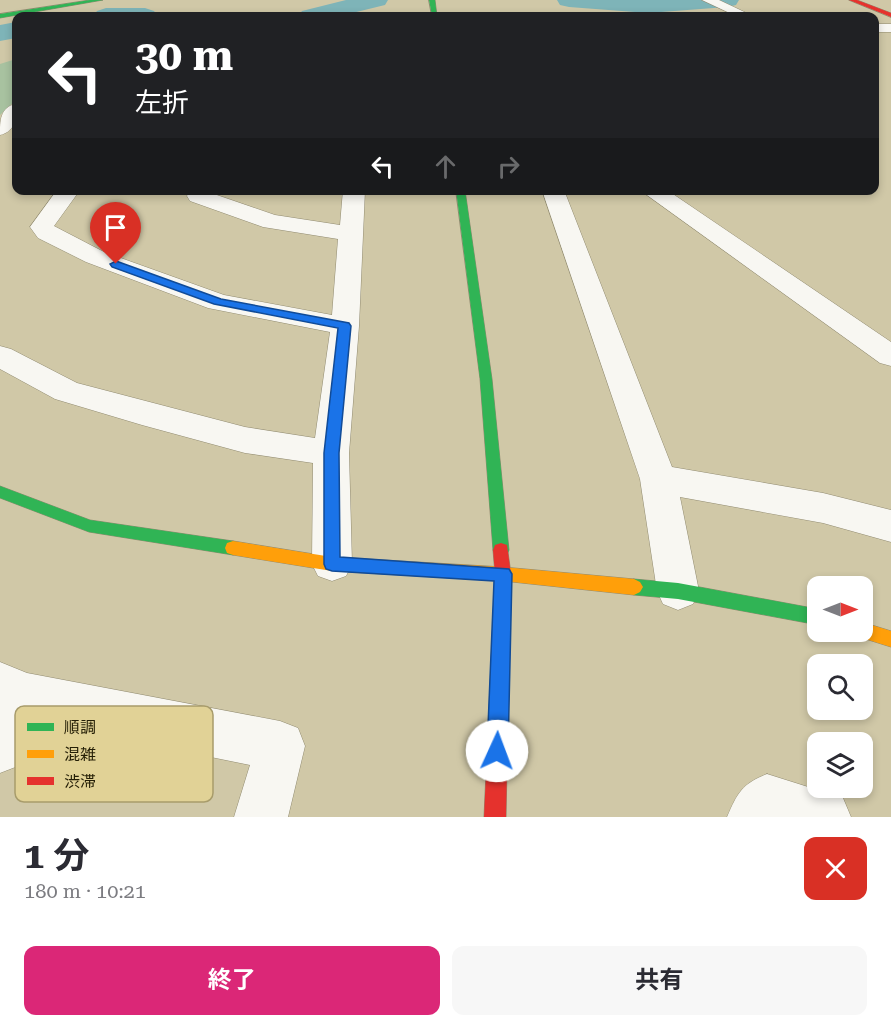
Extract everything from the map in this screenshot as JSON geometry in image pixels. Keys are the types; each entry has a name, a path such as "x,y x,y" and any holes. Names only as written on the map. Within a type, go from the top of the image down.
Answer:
{"street":[{"path":"25,12 99,0"},
{"path":"708,0 737,12"},
{"path":"852,0 891,15"},
{"path":"0,128 12,114"},
{"path":"65,195 42,227 47,234 95,257 218,302 345,326"},
{"path":"198,195 271,222 351,234"},
{"path":"332,564 332,453 345,326 354,195"},
{"path":"461,195 486,379 503,574 495,817"},
{"path":"555,195 658,479 678,591"},
{"path":"658,195 891,356"},
{"path":"0,356 66,391 132,411 245,440 332,453"},
{"path":"658,479 823,508 891,526"},
{"path":"0,492 89,526 332,564 503,574 678,591 807,615"},
{"path":"873,633 891,639"},
{"path":"0,748 14,691 87,706"},
{"path":"213,732 280,746 261,817"},
{"path":"754,817 767,800 824,817"}],"green space":[{"path":"12,60 12,104 0,115 0,64"}],"waterway":[{"path":"327,12 376,0"},
{"path":"569,0 648,5 727,0"},
{"path":"0,33 12,31"}],"traffic: fast":[{"path":"25,12 100,0"},
{"path":"432,0 434,12"},
{"path":"0,16 12,14"},
{"path":"461,195 486,379 501,550"},
{"path":"0,492 89,526 233,548"},
{"path":"634,587 678,591 807,615"}],"traffic: slow":[{"path":"233,548 332,564 503,574 634,587"},
{"path":"873,633 891,639"}],"traffic: jam":[{"path":"852,0 891,15"},
{"path":"495,817 503,574 501,550"}],"route":[{"path":"116,264 218,302 345,326 332,453 332,564 503,574 497,751"}]}
